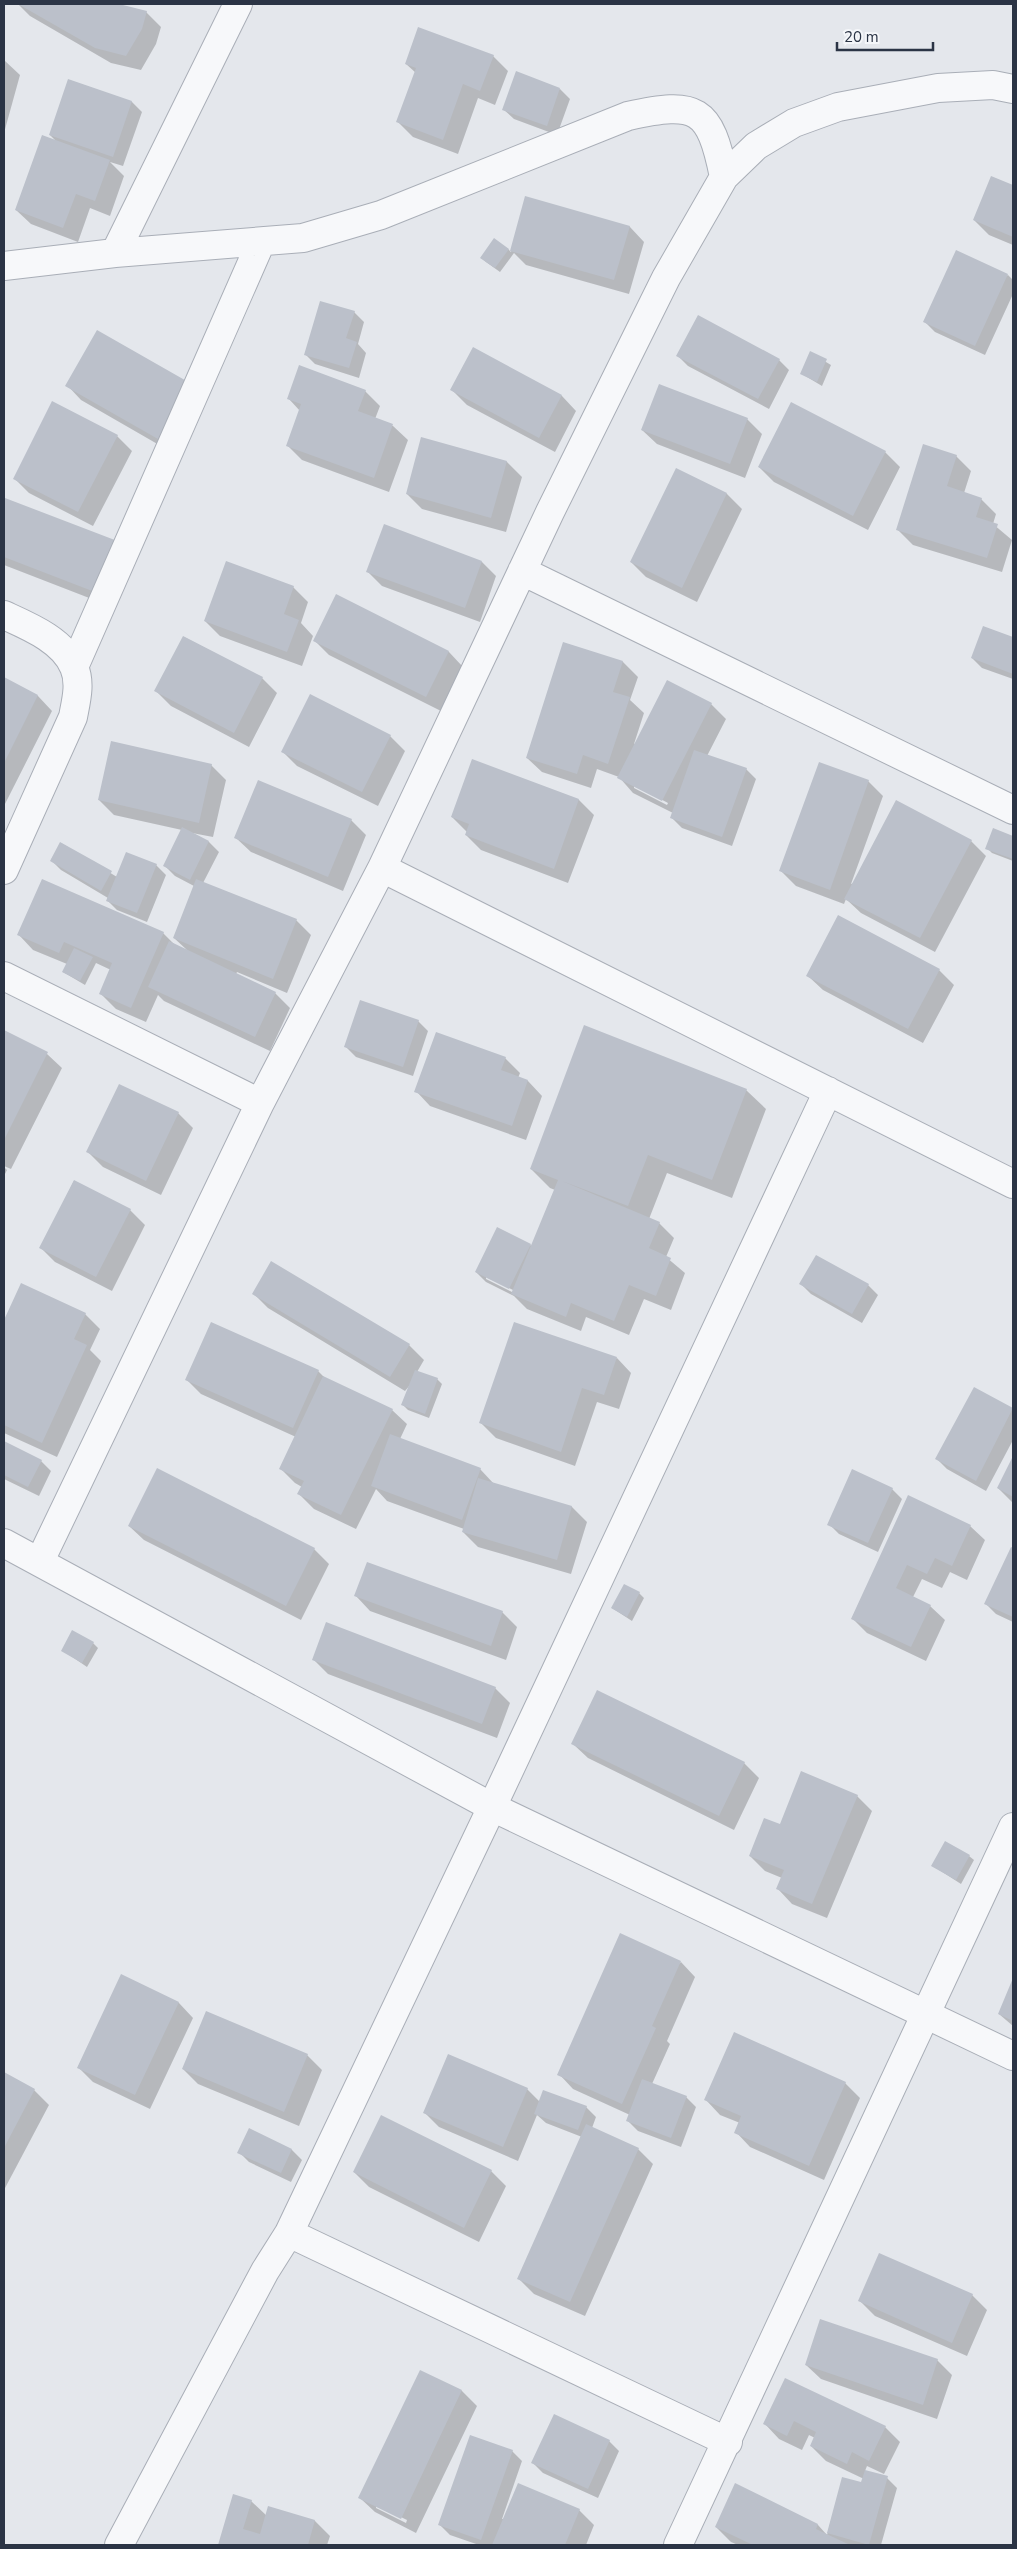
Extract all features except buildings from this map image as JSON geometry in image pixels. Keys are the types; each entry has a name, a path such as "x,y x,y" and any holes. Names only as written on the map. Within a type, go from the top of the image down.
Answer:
{"street":[{"path":"115,253 238,4"},
{"path":"40,1561 260,1103 382,868 522,571 666,278 724,177 756,146 794,123 838,107 938,88 993,85 1013,89"},
{"path":"4,266 115,253 303,238 382,215 628,116 656,110 684,109 707,122 716,140 724,177"},
{"path":"74,667 261,242"},
{"path":"522,571 1013,810"},
{"path":"4,615 34,629 58,646 74,667 78,693 74,717 4,870"},
{"path":"382,868 1013,1184"},
{"path":"4,976 260,1103"},
{"path":"119,2545 265,2270 289,2233 492,1807 828,1092"},
{"path":"4,1543 492,1807 1013,2056"},
{"path":"678,2545 728,2442 1013,1827"},
{"path":"289,2233 728,2442"}]}
